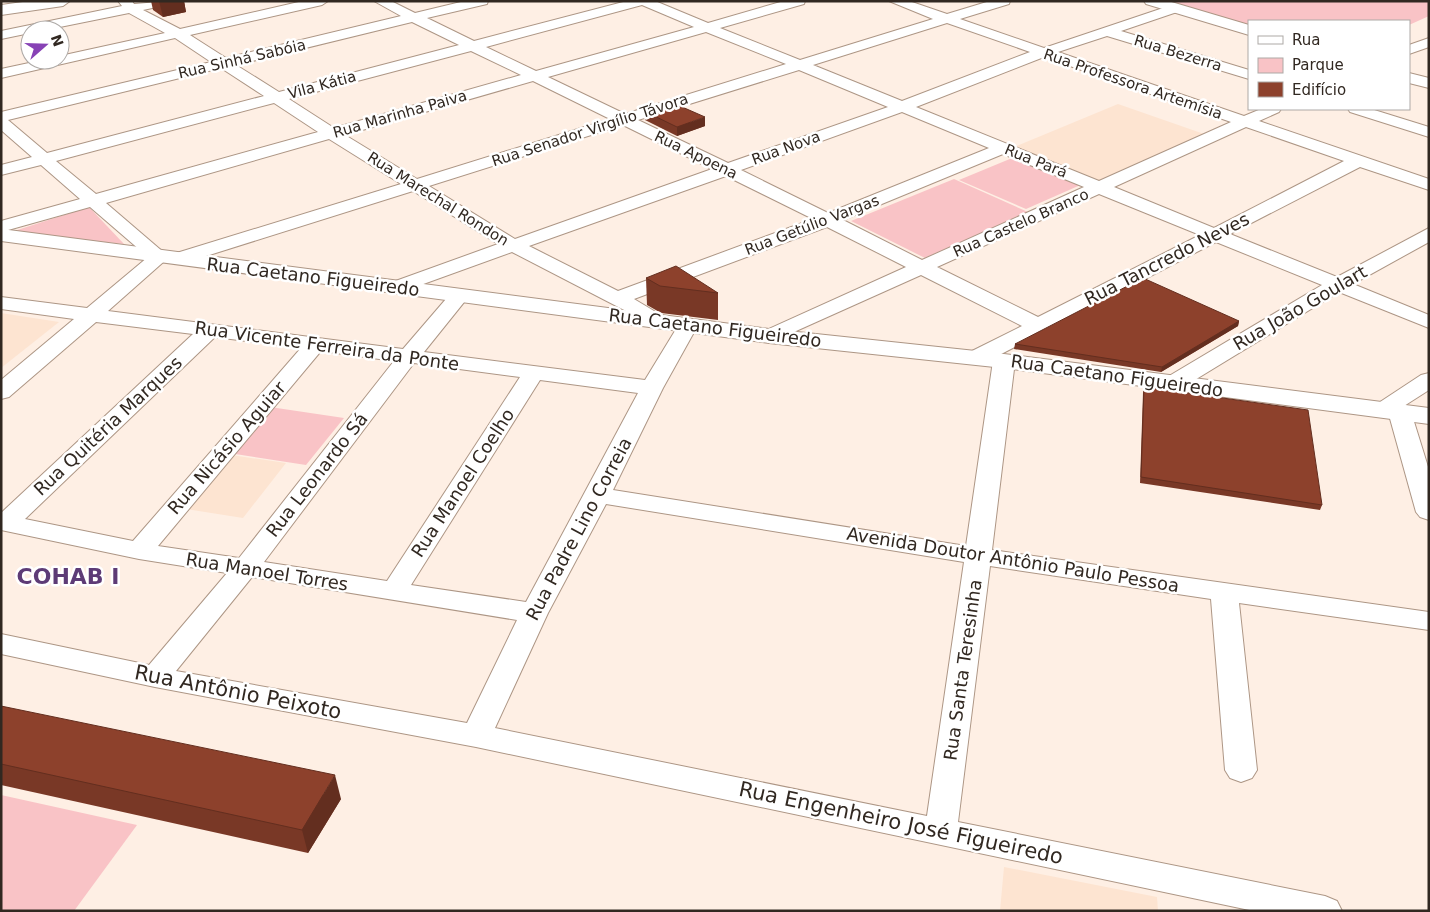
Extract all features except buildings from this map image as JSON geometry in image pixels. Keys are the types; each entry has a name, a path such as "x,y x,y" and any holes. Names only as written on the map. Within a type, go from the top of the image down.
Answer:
{"main road":[{"path":"1,2 9,1"},
{"path":"1,10 63,1"},
{"path":"1151,1 1248,30"},
{"path":"1410,78 1429,83"},
{"name":"Rua Caetano Figueiredo","path":"1,235 769,336 1004,361 1429,416"}],"street":[{"path":"1,18 109,1"},
{"path":"1,35 128,5 166,1"},
{"path":"1,74 322,1"},
{"name":"Rua Apoena","path":"380,1 726,169 1037,325"},
{"name":"Rua Sinhá Sabóia","path":"1,117 482,1"},
{"name":"Rua Pará","path":"643,1 899,108 1102,187 1429,322"},
{"name":"Vila Kátia","path":"1,170 643,1"},
{"path":"739,1 765,11"},
{"name":"Rua Marinha Paiva","path":"1,227 799,1"},
{"name":"Rua Professora Artemísia","path":"895,1 1429,185"},
{"name":"Rua Senador Virgílio Távora","path":"168,258 416,185 1004,1"},
{"name":"Rua Marechal Rondon","path":"128,5 178,34 221,64 331,134 514,246 618,298 657,320"},
{"name":"Rua Nova","path":"397,287 899,108 1042,53 1175,8"},
{"name":"Rua Bezerra","path":"1107,31 1248,75"},
{"path":"1410,49 1422,43"},
{"name":"Rua Castelo Branco","path":"769,336 922,266 1246,123 1271,110"},
{"path":"1359,110 1429,132"},
{"path":"1,122 92,202 168,258 92,316 1,392"},
{"name":"Rua Getúlio Vargas","path":"618,298 828,220 1004,148"},
{"name":"Rua Tancredo Neves","path":"976,358 1358,161"},
{"name":"Rua João Goulart","path":"1172,384 1337,285 1429,234"},
{"name":"Rua Leonardo Sá","path":"156,677 245,569 409,356 459,296"},
{"name":"Rua Vicente Ferreira da Ponte","path":"1,304 652,388"},
{"name":"Rua Padre Lino Correia","path":"476,736 534,613 598,495 652,388 688,325"},
{"name":"Rua Quitéria Marques","path":"4,522 210,330"},
{"name":"Rua Nicásio Aguiar","path":"139,551 315,345"},
{"name":"Rua Santa Teresinha","path":"941,831 1004,361"},
{"name":"Rua Manoel Coelho","path":"393,592 533,374"},
{"path":"1429,380 1392,411 1429,512"},
{"name":"Avenida Doutor Antônio Paulo Pessoa","path":"598,495 978,556 1429,621"},
{"name":"Rua Manoel Torres","path":"4,522 139,551 534,613"},
{"path":"1224,591 1241,770"},
{"name":"Rua Antônio Peixoto","path":"1,644 156,677 476,736"},
{"name":"Rua Engenheiro José Figueiredo","path":"476,736 1325,911"}],"shaded area":[{"path":"1118,104 1207,135 1104,183 1014,147"},
{"path":"1,313 59,322 1,368"},
{"path":"231,455 286,463 243,518 186,509"},
{"path":"1004,867 1157,897 1158,911 1000,911"}],"green space":[{"path":"1163,1 1429,1 1429,16 1410,25 1410,20 1248,20 1248,26"},
{"path":"1017,156 1085,183 1026,209 959,180"},
{"path":"954,179 1028,212 925,258 851,221"},
{"path":"89,207 124,244 11,232"},
{"path":"270,407 344,418 306,465 229,453"},
{"path":"1,795 137,825 74,911 1,911"}],"district":[{"name":"COHAB I","path":"68,576"}]}
